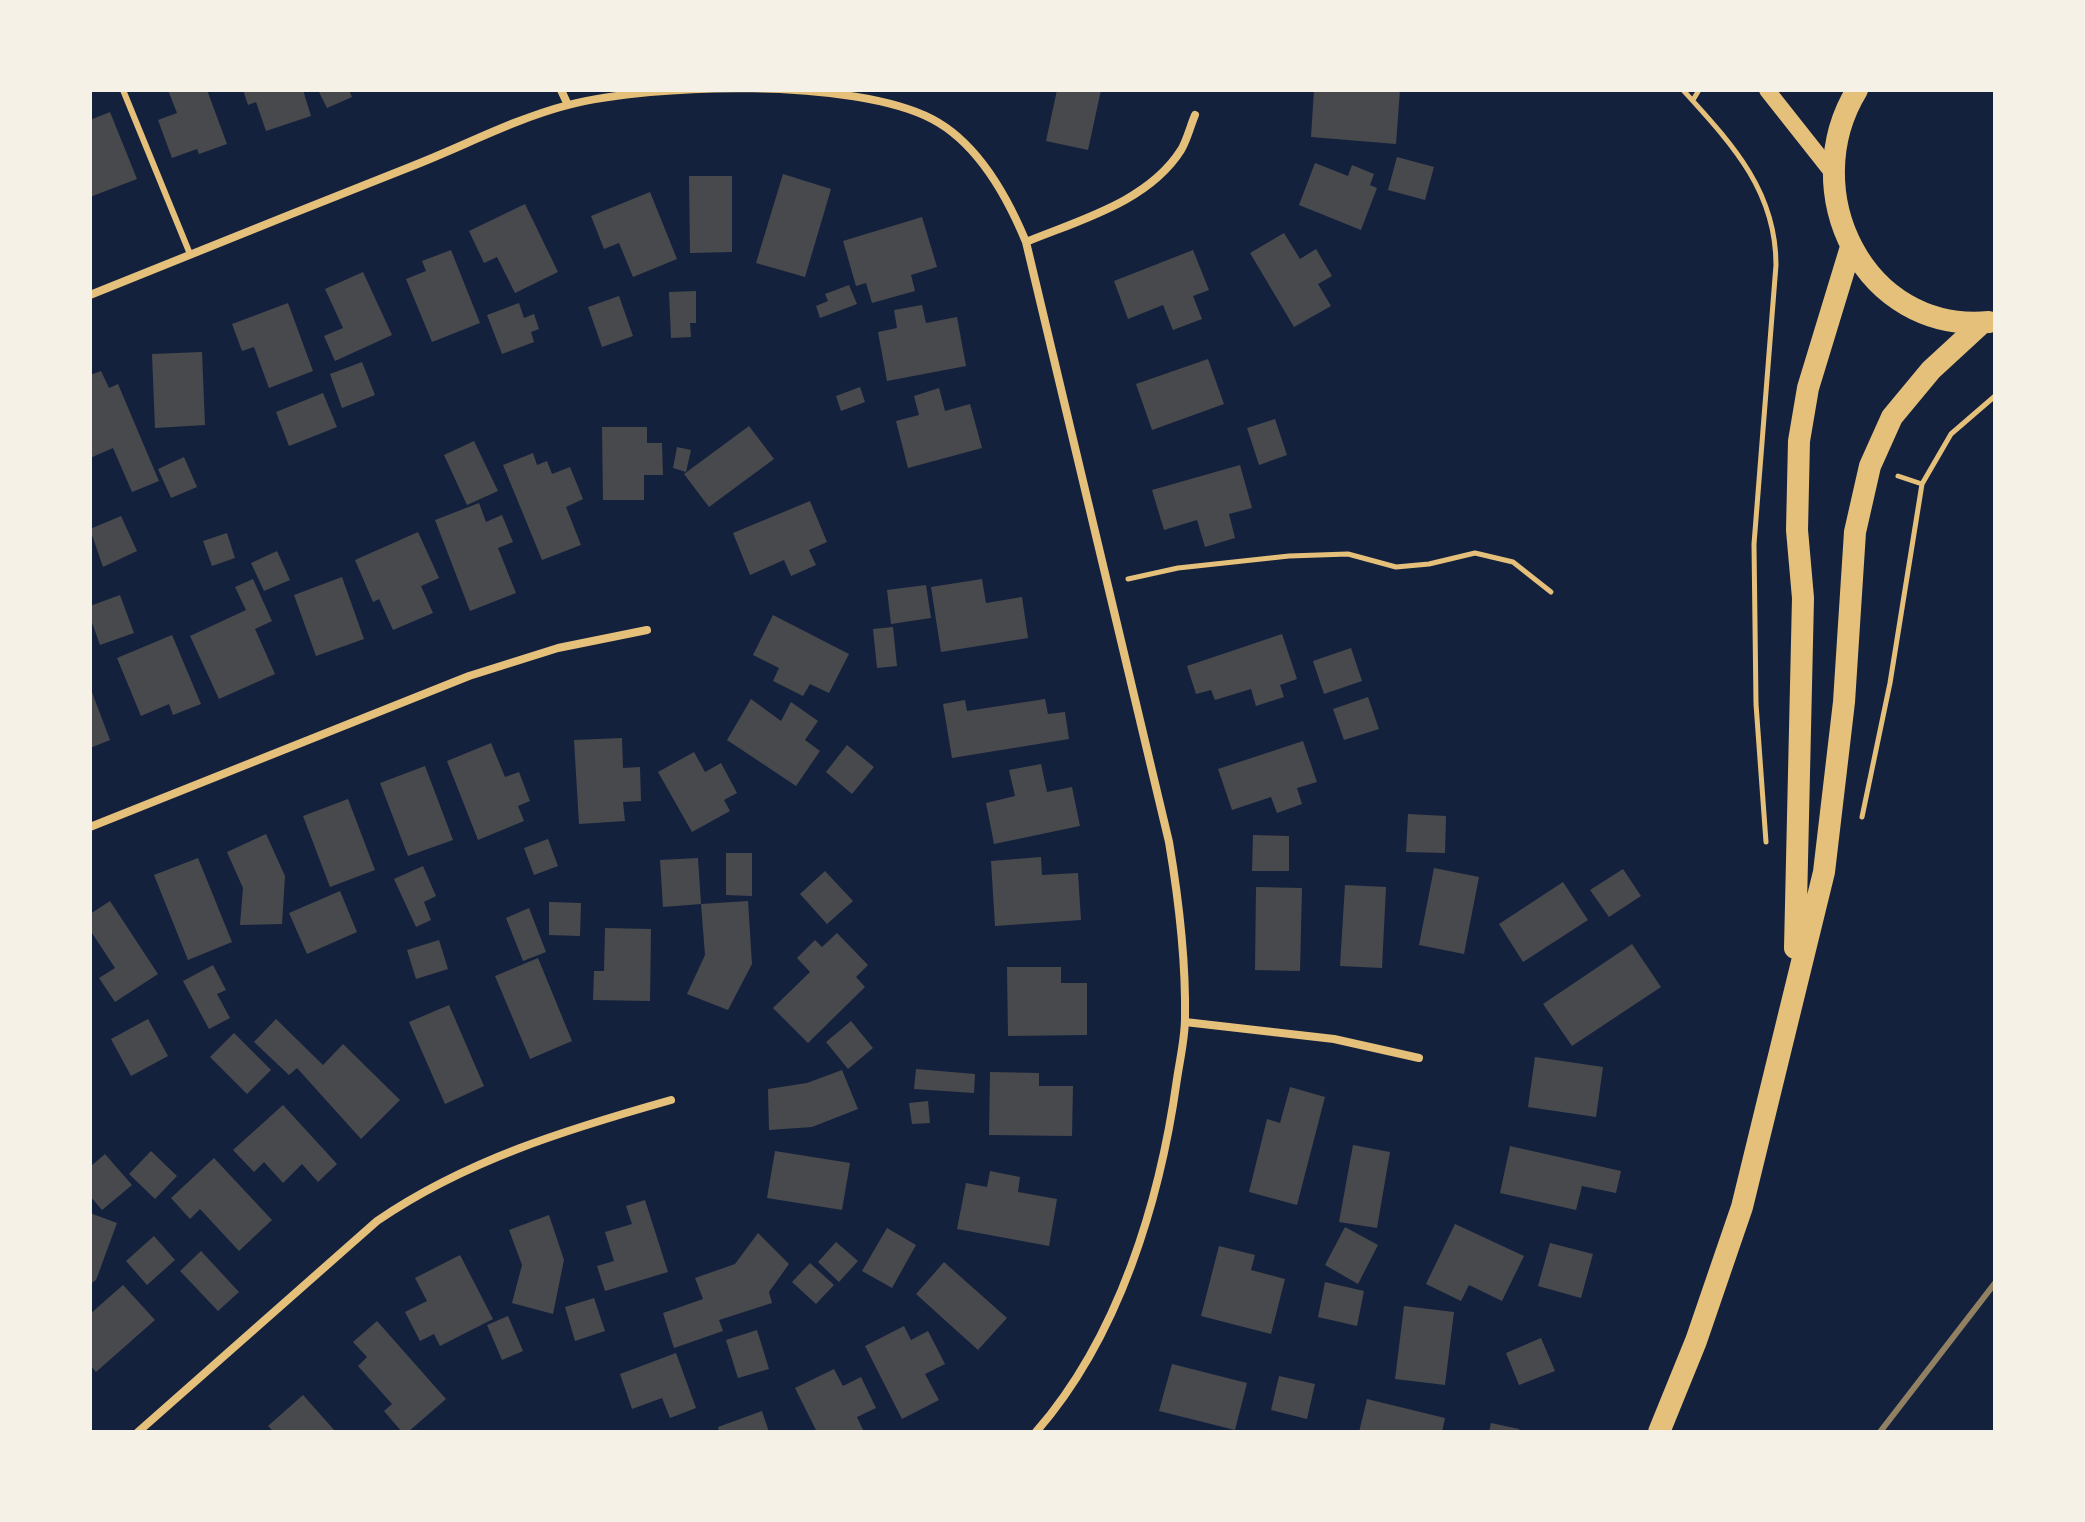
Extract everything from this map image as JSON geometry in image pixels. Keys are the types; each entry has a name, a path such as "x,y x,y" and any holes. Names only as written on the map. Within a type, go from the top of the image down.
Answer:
{"highway":[{"path":"1857,90 1835,138 1831,171 1833,198 1851,247 1885,287 1907,303 1930,314 1988,322"},
{"path":"1795,985 1803,613 1797,530 1799,441 1808,388 1851,247"},
{"path":"1659,1432 1696,1341 1742,1207 1772,1095 1795,985 1824,872 1844,702 1855,532 1870,466 1892,417 1931,370 1988,322"}],"main road":[{"path":"1767,90 1831,171"}],"street":[{"path":"561,90 568,105"},
{"path":"90,295 568,105 655,92 741,90 836,94 897,105 934,120 986,168 1010,203 1026,242 1169,842 1181,913 1185,1022 1172,1111 1154,1192 1130,1263 1079,1373 1036,1432"},
{"path":"1026,242 1114,205 1144,188 1165,171 1182,149 1195,115"},
{"path":"90,827 469,676 558,648 647,630"},
{"path":"1185,1022 1334,1039 1419,1058"},
{"path":"138,1432 377,1221 415,1196 455,1173 587,1123 671,1100"}],"lane":[{"path":"123,90 190,254"}],"path":[{"path":"1683,90 1752,172 1766,203 1774,234 1776,265 1761,428 1754,558 1756,704 1766,844"},
{"path":"1693,100 1699,90"},
{"path":"1859,831 1890,683 1922,484 1951,434 1995,396"},
{"path":"1870,466 1922,484"},
{"path":"1107,584 1178,568 1289,556 1348,554 1404,567 1475,553 1513,562 1551,592"}],"building":[{"path":"168,90 207,90 227,144 199,154 197,149 172,158 158,120 177,113"},
{"path":"243,90 303,90 311,116 266,131 256,102 248,105"},
{"path":"318,90 349,90 352,97 327,108"},
{"path":"1057,90 1101,90 1088,150 1046,141"},
{"path":"1314,90 1400,90 1396,144 1311,137"},
{"path":"110,112 137,179 90,197 90,120"},
{"path":"1397,157 1434,167 1425,200 1388,190"},
{"path":"1315,163 1348,176 1352,165 1374,174 1370,185 1377,188 1361,230 1299,205"},
{"path":"783,174 831,189 805,277 756,263"},
{"path":"689,176 732,176 732,252 690,253"},
{"path":"650,192 677,259 633,277 619,243 604,249 591,216"},
{"path":"525,204 558,272 515,293 497,257 484,263 469,231"},
{"path":"922,217 937,267 911,275 915,291 872,303 866,283 856,286 843,241"},
{"path":"1284,233 1300,259 1316,249 1332,276 1318,284 1331,306 1294,327 1250,253"},
{"path":"451,250 480,323 432,342 406,279 426,271 422,261"},
{"path":"1193,250 1209,290 1193,296 1202,319 1173,330 1163,305 1128,319 1114,281"},
{"path":"363,272 392,335 335,361 324,336 343,328 325,289"},
{"path":"849,285 857,304 820,318 816,306 828,301 825,294"},
{"path":"696,291 696,323 690,323 691,337 671,338 669,292"},
{"path":"619,296 633,336 602,347 588,307"},
{"path":"288,303 313,371 269,388 254,347 242,351 232,324"},
{"path":"519,303 524,318 534,314 539,329 531,332 534,342 502,354 487,315"},
{"path":"922,305 926,323 957,317 966,366 887,381 878,332 897,328 894,310"},
{"path":"202,352 205,425 155,428 152,354"},
{"path":"1208,359 1224,404 1152,430 1136,384"},
{"path":"362,362 375,395 342,408 330,374"},
{"path":"101,371 109,388 118,384 159,481 132,492 113,448 90,458 90,375"},
{"path":"860,387 865,402 841,411 836,396"},
{"path":"939,388 945,411 970,404 982,448 908,468 896,421 919,415 914,396"},
{"path":"323,393 337,427 289,446 276,412"},
{"path":"1275,419 1287,455 1259,465 1247,428"},
{"path":"749,426 774,459 709,507 684,474"},
{"path":"602,427 647,427 647,443 662,443 663,475 644,475 644,500 603,500"},
{"path":"474,441 498,491 467,505 444,455"},
{"path":"677,447 691,450 686,472 673,468"},
{"path":"533,453 537,465 547,461 552,474 570,467 583,499 566,507 581,545 542,560 503,465"},
{"path":"184,457 197,487 171,498 158,469"},
{"path":"1240,465 1252,508 1229,514 1235,538 1205,547 1197,520 1164,530 1152,490"},
{"path":"810,501 827,542 809,550 816,565 791,576 784,560 750,575 733,533"},
{"path":"479,503 486,522 502,515 513,542 498,548 516,593 470,611 435,520"},
{"path":"121,516 137,551 103,567 90,529"},
{"path":"418,532 439,578 421,586 433,613 393,630 379,599 373,602 355,560"},
{"path":"227,533 235,558 212,566 203,541"},
{"path":"277,551 290,580 264,591 251,563"},
{"path":"342,577 364,639 316,656 294,595"},
{"path":"253,579 272,621 255,629 275,674 219,699 190,636 246,610 235,587"},
{"path":"982,579 986,603 1022,597 1028,638 941,652 931,587"},
{"path":"926,585 931,618 891,624 887,590"},
{"path":"120,595 134,633 100,645 90,617 90,606"},
{"path":"773,615 849,654 829,693 810,684 803,696 773,681 779,668 753,655"},
{"path":"893,627 897,666 877,668 873,629"},
{"path":"1282,634 1297,679 1280,685 1284,697 1256,706 1251,689 1215,700 1211,690 1196,694 1187,666"},
{"path":"172,635 201,704 173,715 169,704 141,716 117,658"},
{"path":"1351,648 1362,681 1324,694 1313,661"},
{"path":"90,687 110,740 90,748"},
{"path":"1368,697 1379,729 1344,740 1333,709"},
{"path":"751,699 781,721 791,702 818,721 805,740 820,751 796,786 727,740"},
{"path":"1045,699 1048,714 1065,712 1069,739 952,758 943,704 965,700 967,711"},
{"path":"622,738 623,768 640,767 641,801 623,802 625,821 579,824 574,740"},
{"path":"1303,741 1317,782 1297,788 1302,804 1277,813 1271,797 1232,810 1218,769"},
{"path":"491,743 505,777 519,772 530,801 518,806 524,821 478,840 447,761"},
{"path":"847,745 874,767 852,794 826,772"},
{"path":"694,752 705,772 721,763 737,793 724,800 730,811 692,832 658,772"},
{"path":"1041,764 1047,792 1072,787 1080,826 994,844 986,803 1015,796 1009,770"},
{"path":"425,766 453,840 408,856 380,783"},
{"path":"348,799 375,870 330,887 303,816"},
{"path":"1408,814 1446,816 1445,853 1406,852"},
{"path":"266,834 285,876 282,924 240,925 243,888 227,852"},
{"path":"1253,835 1289,836 1289,871 1252,871"},
{"path":"548,839 558,866 534,875 524,848"},
{"path":"726,853 752,853 752,896 726,895"},
{"path":"1041,857 1042,875 1078,873 1081,920 995,926 991,861"},
{"path":"198,858 232,942 188,960 154,875"},
{"path":"698,858 701,904 663,907 660,860"},
{"path":"423,866 436,896 424,902 431,920 416,927 394,879"},
{"path":"1434,868 1479,877 1464,954 1419,945"},
{"path":"1623,869 1641,896 1609,917 1590,890"},
{"path":"825,871 853,901 827,924 800,894"},
{"path":"1563,882 1588,920 1523,962 1499,924"},
{"path":"1345,885 1386,887 1382,968 1340,966"},
{"path":"1256,887 1302,888 1300,971 1255,970"},
{"path":"340,891 357,932 307,954 289,913"},
{"path":"110,901 158,974 115,1002 99,978 115,968 90,930 90,914"},
{"path":"748,901 752,964 728,1010 687,994 705,955 701,904"},
{"path":"549,902 581,903 580,936 549,935"},
{"path":"529,908 546,952 523,961 506,918"},
{"path":"605,928 651,929 650,1001 593,1000 594,971 604,971"},
{"path":"837,933 868,965 856,977 865,987 808,1043 773,1008 810,972 797,958 815,940 822,947"},
{"path":"439,940 448,969 416,979 407,950"},
{"path":"1632,944 1661,987 1572,1046 1543,1004"},
{"path":"538,958 572,1041 530,1059 495,976"},
{"path":"213,965 226,990 217,994 230,1018 209,1029 183,981"},
{"path":"1007,967 1061,967 1061,983 1087,983 1087,1035 1008,1036"},
{"path":"449,1005 484,1086 445,1104 409,1022"},
{"path":"148,1019 168,1056 131,1076 111,1039"},
{"path":"276,1019 323,1065 343,1044 400,1100 361,1139 297,1068 289,1075 254,1042"},
{"path":"851,1021 873,1048 848,1069 826,1042"},
{"path":"234,1033 271,1070 247,1094 210,1057"},
{"path":"1535,1057 1603,1067 1596,1117 1528,1107"},
{"path":"916,1069 975,1074 974,1093 914,1089"},
{"path":"842,1070 858,1109 812,1127 769,1130 768,1089 807,1083"},
{"path":"990,1072 1039,1073 1039,1086 1073,1086 1072,1136 989,1135"},
{"path":"1290,1087 1325,1097 1297,1205 1249,1192 1267,1119 1280,1123"},
{"path":"928,1101 930,1123 912,1124 909,1103"},
{"path":"283,1105 337,1164 318,1182 302,1164 283,1183 264,1162 254,1172 233,1150"},
{"path":"1353,1145 1390,1152 1377,1228 1339,1222"},
{"path":"1510,1146 1621,1171 1616,1193 1582,1186 1576,1210 1500,1193"},
{"path":"151,1151 177,1176 155,1199 129,1174"},
{"path":"775,1151 850,1163 842,1210 767,1198"},
{"path":"105,1154 132,1185 102,1210 90,1196 90,1167"},
{"path":"214,1158 272,1220 239,1251 200,1209 190,1219 171,1198"},
{"path":"990,1171 1020,1177 1018,1192 1057,1199 1049,1246 957,1229 966,1183 987,1187"},
{"path":"645,1200 668,1272 605,1291 597,1266 614,1261 605,1232 632,1224 626,1206"},
{"path":"90,1213 117,1223 96,1280 90,1284"},
{"path":"549,1215 564,1260 553,1314 512,1303 522,1265 509,1230"},
{"path":"1455,1224 1524,1256 1502,1301 1469,1285 1461,1301 1426,1284"},
{"path":"1345,1227 1378,1245 1358,1284 1325,1265"},
{"path":"887,1228 916,1245 892,1288 862,1271"},
{"path":"758,1233 789,1264 769,1292 772,1303 719,1320 723,1331 674,1348 663,1313 703,1299 695,1278 735,1264"},
{"path":"154,1236 175,1260 147,1285 126,1261"},
{"path":"836,1242 858,1261 839,1282 818,1262"},
{"path":"1550,1243 1593,1254 1581,1298 1538,1286"},
{"path":"1219,1246 1255,1255 1251,1270 1285,1279 1271,1334 1201,1316"},
{"path":"201,1251 239,1292 218,1311 180,1271"},
{"path":"460,1255 493,1319 440,1346 434,1334 420,1341 405,1312 427,1301 415,1278"},
{"path":"944,1262 1007,1318 978,1350 916,1294"},
{"path":"810,1263 834,1285 816,1304 792,1282"},
{"path":"1325,1282 1364,1291 1357,1326 1318,1317"},
{"path":"123,1285 155,1320 96,1372 90,1365 90,1314"},
{"path":"594,1298 605,1331 575,1341 565,1307"},
{"path":"1404,1306 1454,1312 1445,1385 1395,1379"},
{"path":"508,1316 523,1351 502,1360 487,1325"},
{"path":"377,1321 446,1399 408,1432 402,1432 384,1411 392,1404 358,1366 367,1357 353,1342"},
{"path":"904,1326 911,1340 928,1331 945,1364 925,1374 939,1400 902,1419 865,1346"},
{"path":"757,1330 769,1369 738,1378 726,1340"},
{"path":"1541,1338 1555,1371 1519,1385 1506,1353"},
{"path":"676,1353 696,1408 670,1418 662,1398 632,1409 620,1374"},
{"path":"1172,1364 1247,1383 1235,1430 1159,1411"},
{"path":"834,1369 843,1386 861,1377 876,1408 857,1417 864,1432 817,1432 795,1388"},
{"path":"1279,1376 1315,1384 1307,1419 1271,1410"},
{"path":"303,1395 336,1432 274,1432 268,1426"},
{"path":"1367,1399 1445,1418 1442,1432 1359,1432"},
{"path":"762,1411 769,1432 719,1432 718,1427"},
{"path":"1491,1423 1519,1429 1519,1432 1489,1432"}],"railway":[{"path":"1880,1432 1995,1283"}]}
